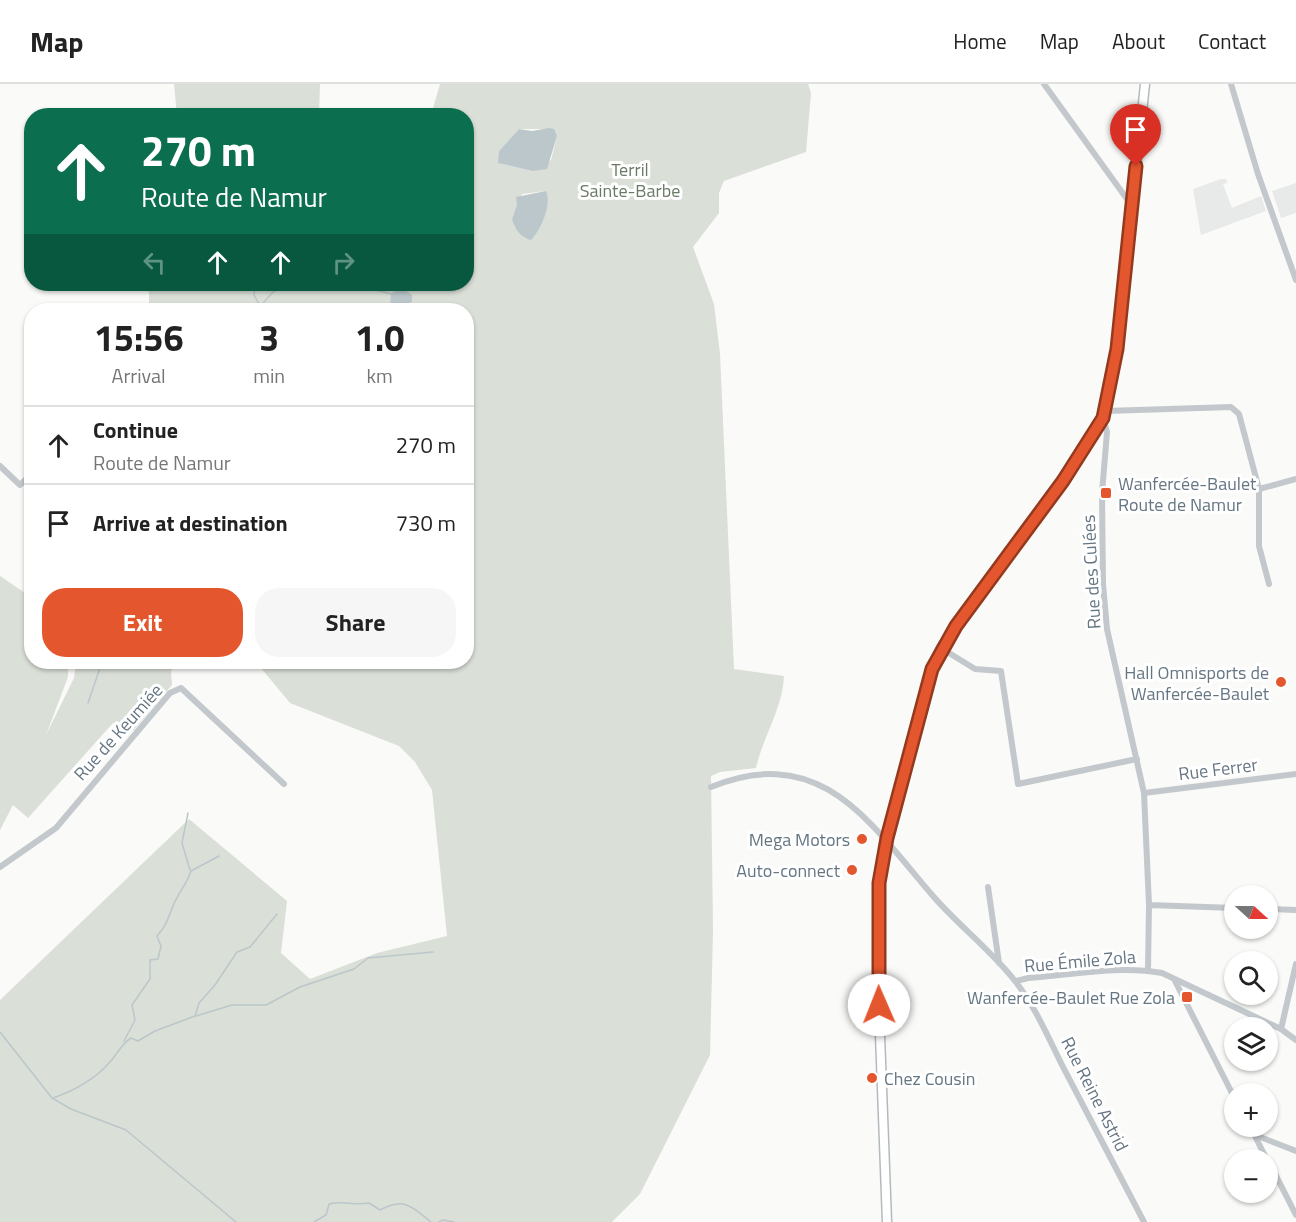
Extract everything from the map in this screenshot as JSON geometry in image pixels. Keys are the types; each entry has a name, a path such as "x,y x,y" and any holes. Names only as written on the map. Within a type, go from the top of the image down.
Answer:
{"main road":[{"path":"886,1222 878,905 879,883 887,838 932,669 942,648 1063,481 1104,415 1117,349 1145,84"}],"street":[{"path":"1044,84 1131,206"},
{"path":"1231,84 1258,174 1296,280"},
{"path":"1104,415 1231,407 1239,414 1259,489 1259,546 1269,584"},
{"name":"Rue des Culées","path":"1104,415 1107,432 1102,504 1103,584 1107,629 1144,793 1149,905 1148,970"},
{"path":"0,466 20,485 24,481"},
{"path":"1259,489 1296,479"},
{"path":"942,648 975,669 1001,671 1018,784 1137,759"},
{"name":"Rue de Keumiée","path":"0,867 56,828 170,693 181,688 284,784"},
{"name":"Rue Reine Astrid","path":"711,787 754,773 790,776 814,783 841,796 887,838 960,927 1016,981 1051,1042 1144,1222"},
{"name":"Rue Ferrer","path":"1144,793 1296,774"},
{"path":"988,887 1000,965"},
{"path":"1149,905 1224,908"},
{"path":"1278,909 1296,910"},
{"path":"1281,1029 1296,963"},
{"path":"1148,970 1173,979 1281,1029 1296,1040"},
{"name":"Rue Émile Zola","path":"1016,981 1028,978 1148,970"},
{"path":"1173,979 1227,1083"},
{"path":"1258,1137 1296,1151"},
{"path":"1278,1181 1296,1215"}],"shaded area":[{"path":"519,129 532,131 554,129 557,136 547,169 532,171 498,163 499,151"},
{"path":"1226,179 1227,183 1223,184 1232,208 1261,196 1266,211 1201,235 1193,189"},
{"path":"1296,183 1296,213 1281,218 1272,191"},
{"path":"546,191 548,203 544,217 531,240 527,239 521,235 513,223 512,219 517,205 516,197"},
{"path":"395,291 406,291 412,295 412,301 390,303 391,294"}],"green space":[{"path":"174,84 320,84 319,108 176,108"},
{"name":"Terril Sainte-Barbe","path":"440,84 808,84 811,93 806,152 724,181 719,193 719,213 693,247 714,304 720,354 734,669 784,676 777,711 756,768 720,772 711,776 713,930 710,1055 640,1194 612,1222 0,1222 0,1000 189,819 287,901 281,953 310,979 377,953 447,936 432,790 415,762 399,746 290,703 262,669 474,669 474,303 149,303 149,292 474,291 474,108 433,108","holes":["519,129 541,129 557,136 551,160 532,171 499,163 499,151","546,191 512,219 522,194"]},
{"path":"0,576 24,592 24,669 68,669 68,677 46,735 74,678 75,669 172,669 172,685 133,731 113,723 28,818 13,805 0,830"}],"waterway":[{"path":"254,291 258,303"},
{"path":"264,303 275,291"},
{"path":"376,291 391,294"},
{"path":"88,703 100,669"},
{"path":"188,813 182,843 190,870"},
{"path":"124,1041 135,1020 132,1005 150,979 150,960 158,959 161,946 157,936 191,871 219,856"},
{"path":"53,1098 76,1088 97,1074 131,1038 138,1041 155,1031 195,1016 199,1003 215,985 237,952 250,947 277,914"},
{"path":"196,1016 232,1005 266,1005 300,987 354,969 368,958 433,952"},
{"path":"0,1032 52,1098 71,1109 126,1130 236,1222"},
{"path":"314,1222 326,1215 329,1204 339,1203 369,1203 380,1210 396,1204 407,1205 431,1222"},
{"path":"439,1222 443,1220 454,1222"}],"place":[{"name":"Wanfercée-Baulet Route de Namur","path":"1106,493"},
{"name":"Hall Omnisports de Wanfercée-Baulet","path":"1281,682"},
{"name":"Mega Motors","path":"862,839"},
{"name":"Auto-connect","path":"852,870"},
{"name":"Wanfercée-Baulet Rue Zola","path":"1187,997"},
{"name":"Chez Cousin","path":"872,1078"}],"route":[{"path":"879,1005 879,883 887,838 932,669 956,626 1063,481 1103,418 1110,395 1117,349 1136,166"}]}
